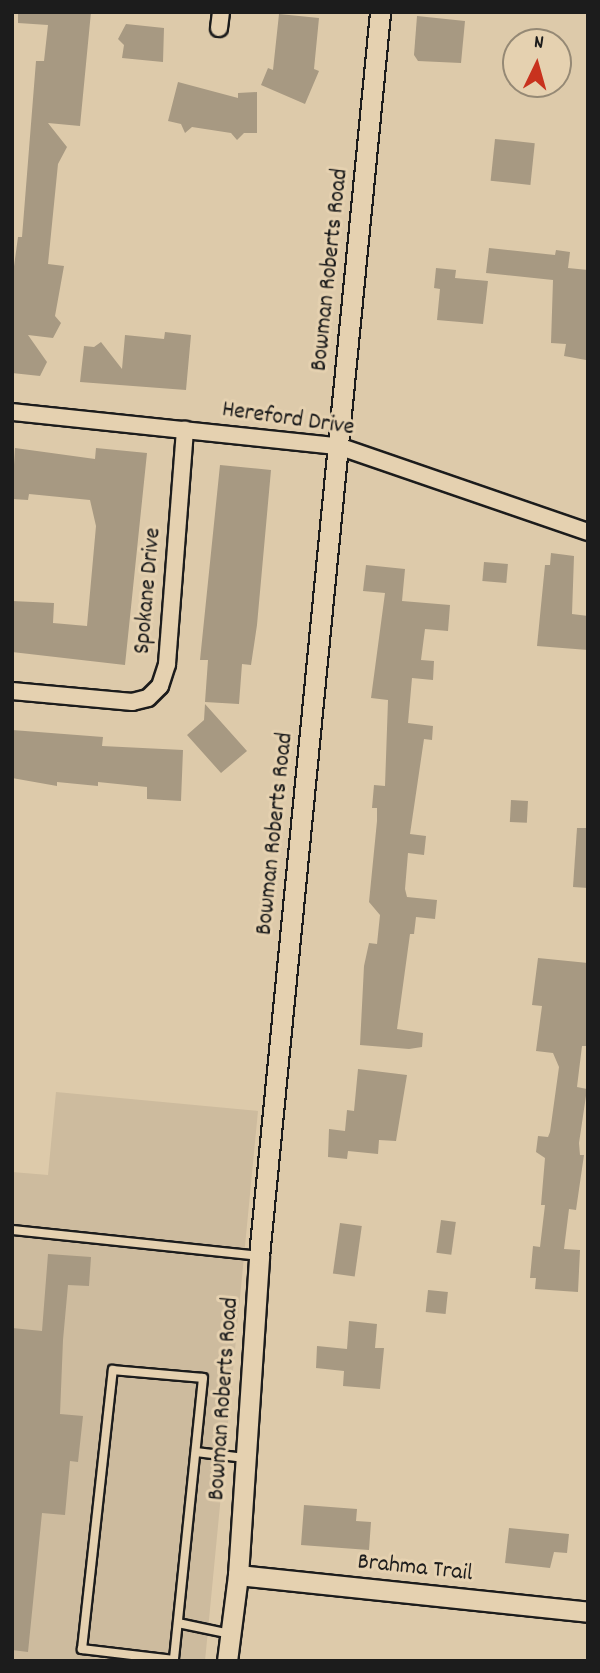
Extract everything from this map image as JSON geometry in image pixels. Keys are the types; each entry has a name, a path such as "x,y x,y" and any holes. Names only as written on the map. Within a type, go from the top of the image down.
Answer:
{"street":[{"name":"Bowman Roberts Road","path":"227,1661 238,1575 259,1256 380,12"},
{"name":"Hereford Drive","path":"12,412 338,446 588,532"},
{"name":"Spokane Drive","path":"12,691 131,702 148,698 160,686 167,664 185,429"},
{"name":"Brahma Trail","path":"238,1575 588,1612"}],"lane":[{"path":"12,1230 259,1256"},
{"path":"113,1370 204,1378 196,1452 174,1660 82,1649 113,1370"},
{"path":"196,1452 245,1458"},
{"path":"178,1623 230,1634"}],"shaded area":[{"path":"56,1092 258,1111 205,1661 12,1661 12,1172 48,1175"}],"building":[{"path":"18,12 91,12 80,126 48,123 67,147 58,164 48,264 64,266 55,316 61,323 53,338 28,335 47,362 40,376 12,373 12,281 18,237 22,237 36,61 44,61 48,25 18,23"},
{"path":"279,14 319,18 314,69 319,71 305,104 261,85 268,68 273,70"},
{"path":"417,16 465,21 461,63 418,61 414,55"},
{"path":"126,24 164,28 163,62 122,58 124,45 118,39"},
{"path":"178,82 238,98 238,93 257,92 257,133 244,133 237,140 231,133 192,127 185,133 181,124 168,121"},
{"path":"495,139 535,143 530,185 491,181"},
{"path":"489,248 555,255 556,250 570,252 568,268 588,270 586,360 564,356 566,344 551,343 553,280 486,273"},
{"path":"436,268 456,270 455,278 488,281 483,324 437,320 440,289 434,288"},
{"path":"165,332 191,335 186,390 80,382 84,346 94,347 101,342 122,369 125,335 164,339"},
{"path":"15,448 95,459 96,448 147,453 125,665 12,652 12,601 54,603 53,623 87,626 96,526 90,500 29,494 28,500 12,499"},
{"path":"220,465 271,470 257,625 251,665 242,664 239,704 205,702 208,660 200,660"},
{"path":"551,553 574,556 572,614 588,616 588,650 537,646 545,565 550,565"},
{"path":"484,562 508,564 506,583 482,581"},
{"path":"366,565 405,569 402,601 450,605 448,631 425,629 421,660 434,661 433,680 412,678 408,723 433,726 432,740 424,739 410,834 426,836 424,855 408,853 405,889 407,897 437,900 435,919 416,917 414,934 410,934 397,1029 423,1033 422,1047 409,1049 360,1045 364,966 369,943 377,944 380,915 369,902 377,821 377,808 372,808 374,785 385,786 388,700 371,698 385,593 363,591"},
{"path":"205,704 247,751 221,773 187,735 204,720"},
{"path":"12,730 103,737 102,746 183,750 181,801 147,799 147,787 98,782 98,786 57,782 57,786 12,778"},
{"path":"511,800 528,801 527,823 510,822"},
{"path":"577,828 588,828 588,888 573,887"},
{"path":"538,958 588,963 588,1046 582,1046 577,1087 587,1089 579,1143 580,1155 584,1155 576,1210 569,1209 564,1249 580,1250 578,1292 535,1289 536,1278 530,1278 533,1246 540,1247 545,1205 541,1205 545,1158 536,1152 538,1136 548,1137 550,1132 559,1067 553,1053 536,1051 542,1006 532,1005"},
{"path":"358,1069 407,1075 396,1141 379,1140 378,1154 348,1151 347,1159 328,1157 329,1129 345,1131 347,1110 354,1111"},
{"path":"441,1220 456,1222 451,1255 436,1253"},
{"path":"340,1223 362,1226 355,1277 333,1274"},
{"path":"48,1254 91,1257 89,1286 68,1285 63,1340 60,1414 83,1416 78,1462 70,1461 65,1515 42,1513 28,1652 12,1650 12,1328 42,1331"},
{"path":"428,1290 448,1292 446,1314 426,1312"},
{"path":"349,1321 377,1324 375,1348 384,1348 380,1389 343,1386 344,1371 316,1368 317,1346 347,1349"},
{"path":"304,1505 357,1509 356,1521 371,1522 369,1550 301,1545"},
{"path":"509,1528 569,1534 567,1553 554,1552 550,1568 505,1563"}]}
